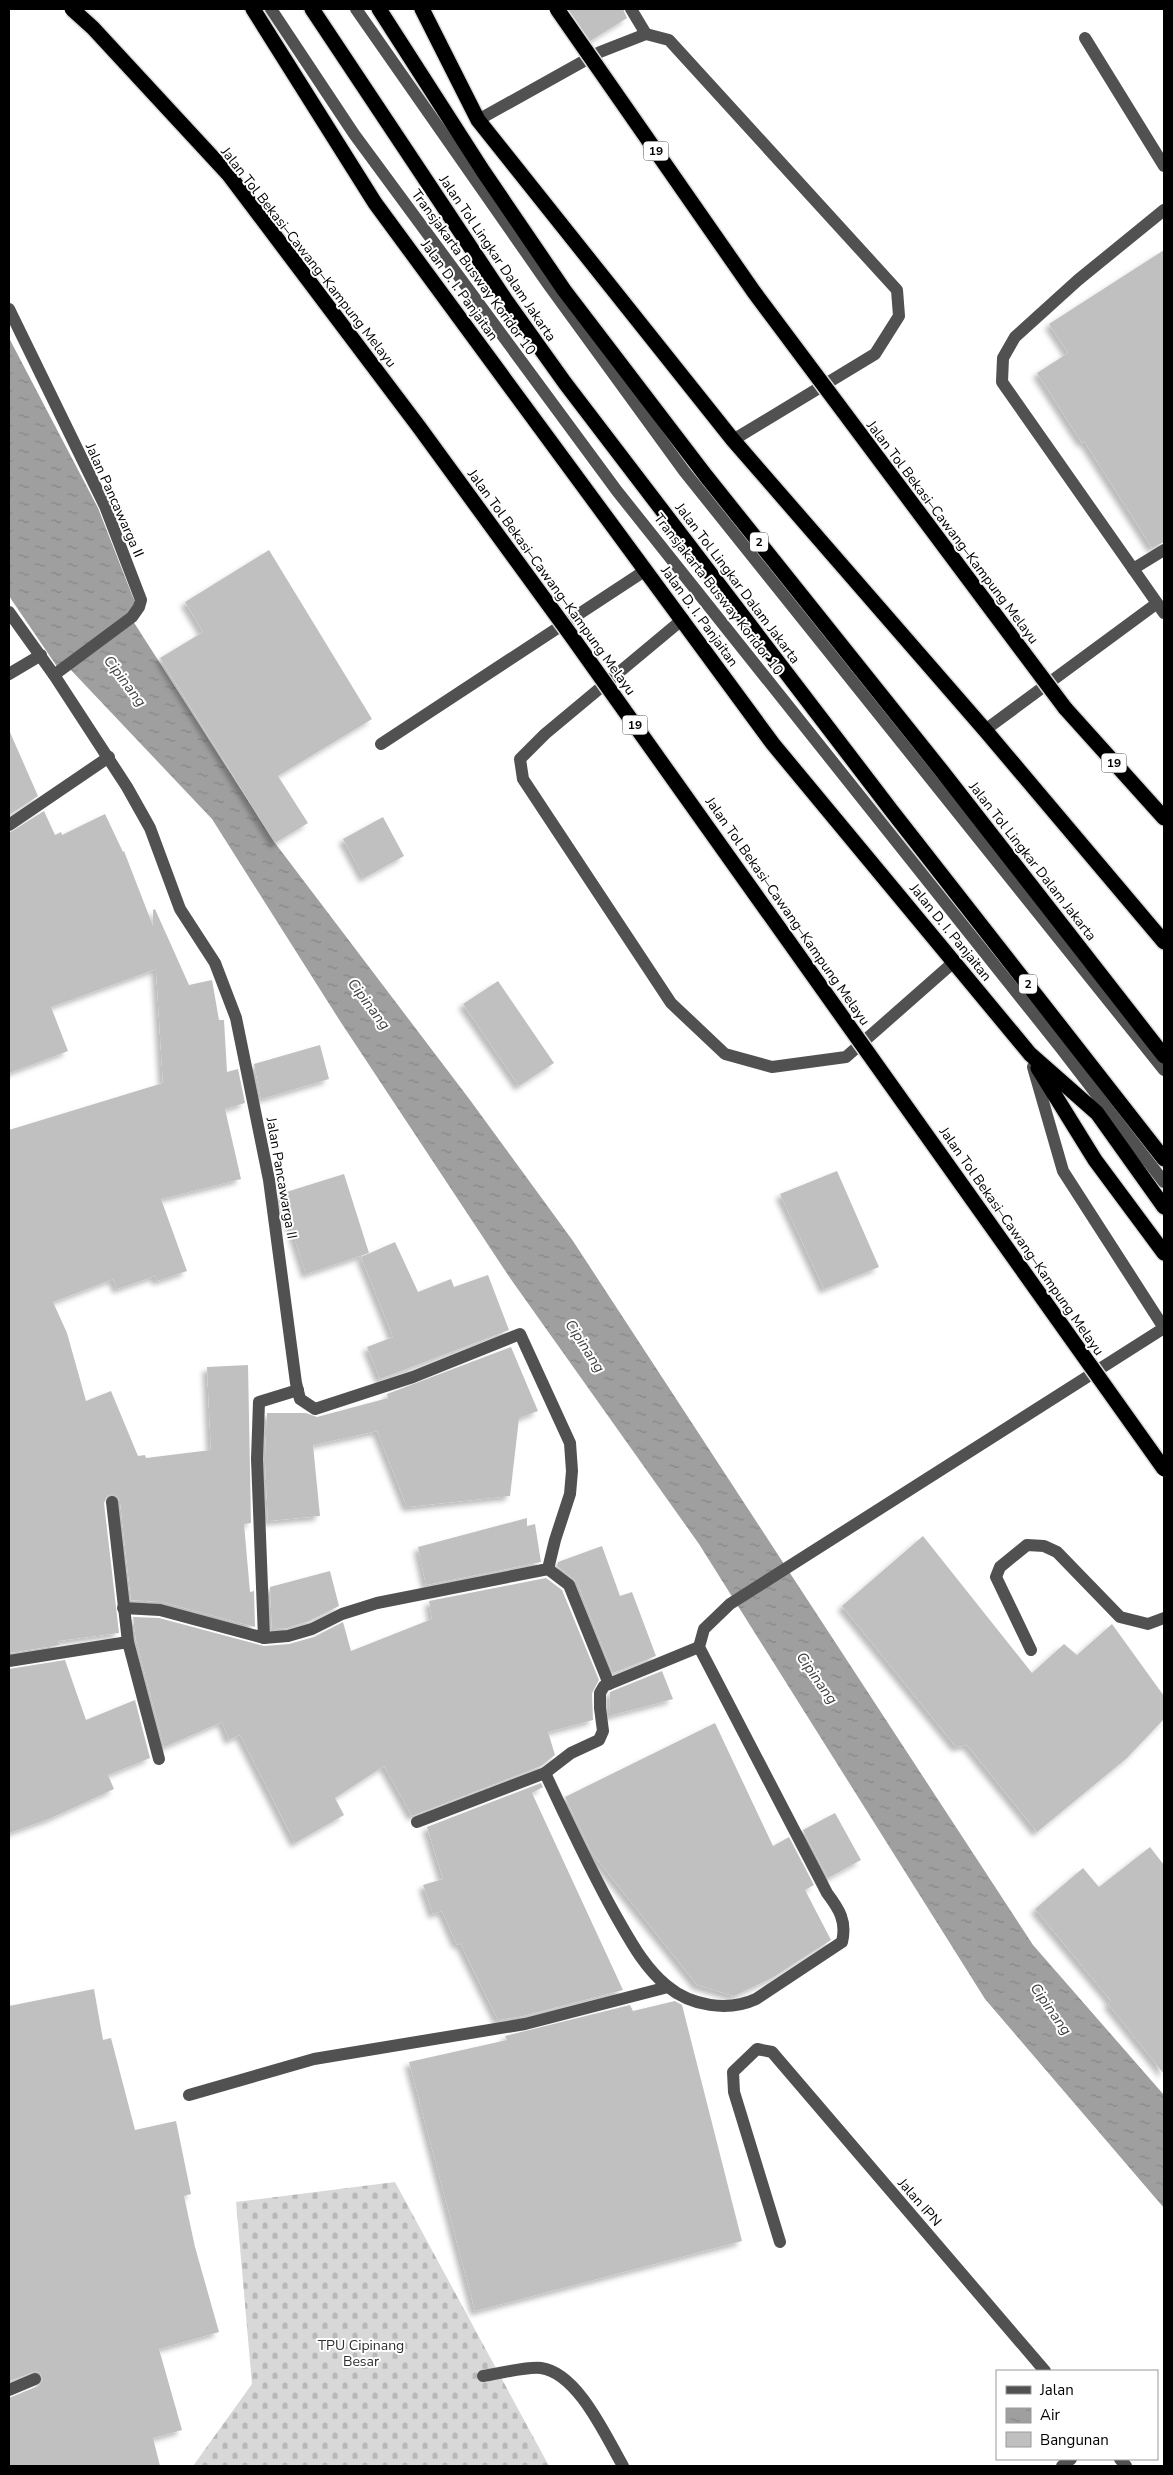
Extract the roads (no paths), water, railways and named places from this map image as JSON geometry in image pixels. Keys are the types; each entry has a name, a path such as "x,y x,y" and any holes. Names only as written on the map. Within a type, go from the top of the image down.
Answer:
{"highway":[{"name":"Jalan Tol Bekasi–Cawang–Kampung Melayu","path":"72,9 93,28 229,175 395,396 570,634 1164,1469"},
{"name":"Jalan D. I. Panjaitan","path":"252,9 375,203 683,619 773,744 955,961 1030,1054 1096,1113 1164,1207"},
{"name":"Jalan Tol Lingkar Dalam Jakarta","path":"312,9 504,299 565,384 885,802 1164,1159"},
{"name":"Jalan Tol Lingkar Dalam Jakarta","path":"380,9 483,171 564,290 706,476 947,778 1164,1056"},
{"path":"422,9 478,120 733,440 985,730 1164,942"},
{"name":"Jalan Tol Bekasi–Cawang–Kampung Melayu","path":"558,9 754,292 1058,700 1164,818"},
{"path":"1030,1054 1095,1160 1164,1253"}],"street":[{"name":"Transjakarta Busway Koridor 10","path":"271,9 354,134 617,490 1060,1047 1164,1182"},
{"path":"356,9 548,284 684,471 1164,1070"},
{"path":"631,9 646,34"},
{"path":"478,120 600,52 646,34 669,40 897,290 899,316 875,354 733,440"},
{"path":"1085,38 1164,166"},
{"path":"985,730 1160,609 1002,382 1003,358 1015,337 1078,280 1164,210"},
{"name":"Jalan Pancawarga II","path":"9,309 104,506 141,600 139,607 132,617 54,675"},
{"path":"1132,569 1164,550"},
{"path":"381,744 646,570"},
{"name":"Jalan Pancawarga II","path":"9,612 41,655 109,757 150,828 180,909 215,963 236,1018 269,1180 298,1390"},
{"path":"683,619 545,734 520,759 523,779 671,1003 725,1054 772,1067 846,1057 955,961"},
{"path":"9,674 41,655"},
{"path":"9,825 109,757"},
{"path":"545,1773 598,1886 641,1960 668,1987 690,2000 724,2007 746,2004 842,1942 845,1930 841,1913 827,1893 699,1647 704,1629 730,1604 1164,1328 1064,1171 1030,1054"},
{"path":"264,1638 257,1459 259,1402 298,1390 300,1399 315,1409 413,1377 520,1334 570,1443 572,1471 570,1494 554,1540 548,1569"},
{"path":"112,1502 128,1642 159,1759"},
{"path":"1031,1650 996,1577 1000,1567 1027,1545 1044,1546 1057,1552 1120,1617 1148,1624 1164,1618"},
{"path":"123,1608 160,1610 264,1638 288,1636 312,1629 342,1614 378,1603 548,1569 569,1585 609,1684"},
{"path":"9,1661 128,1642"},
{"path":"417,1822 545,1773 571,1753 599,1740 603,1732 600,1694 604,1686 699,1647"},
{"path":"189,2095 314,2059 525,2024 668,1987"},
{"name":"Jalan IPN","path":"780,2242 734,2092 733,2072 758,2049 772,2052 1044,2370"},
{"path":"483,2376 540,2368 561,2376 590,2408 622,2466"},
{"path":"9,2390 35,2379"}],"water":[{"path":"9,338 98,508 136,605 128,614 58,668 9,596"},
{"name":"Cipinang","path":"133,621 275,843 470,1100 573,1241 1033,1945 1164,2095 1164,2208 985,1999 699,1544 510,1278 340,1021 212,819 69,668"}],"park label":[{"name":"TPU Cipinang Besar","path":"361,2354"}]}
